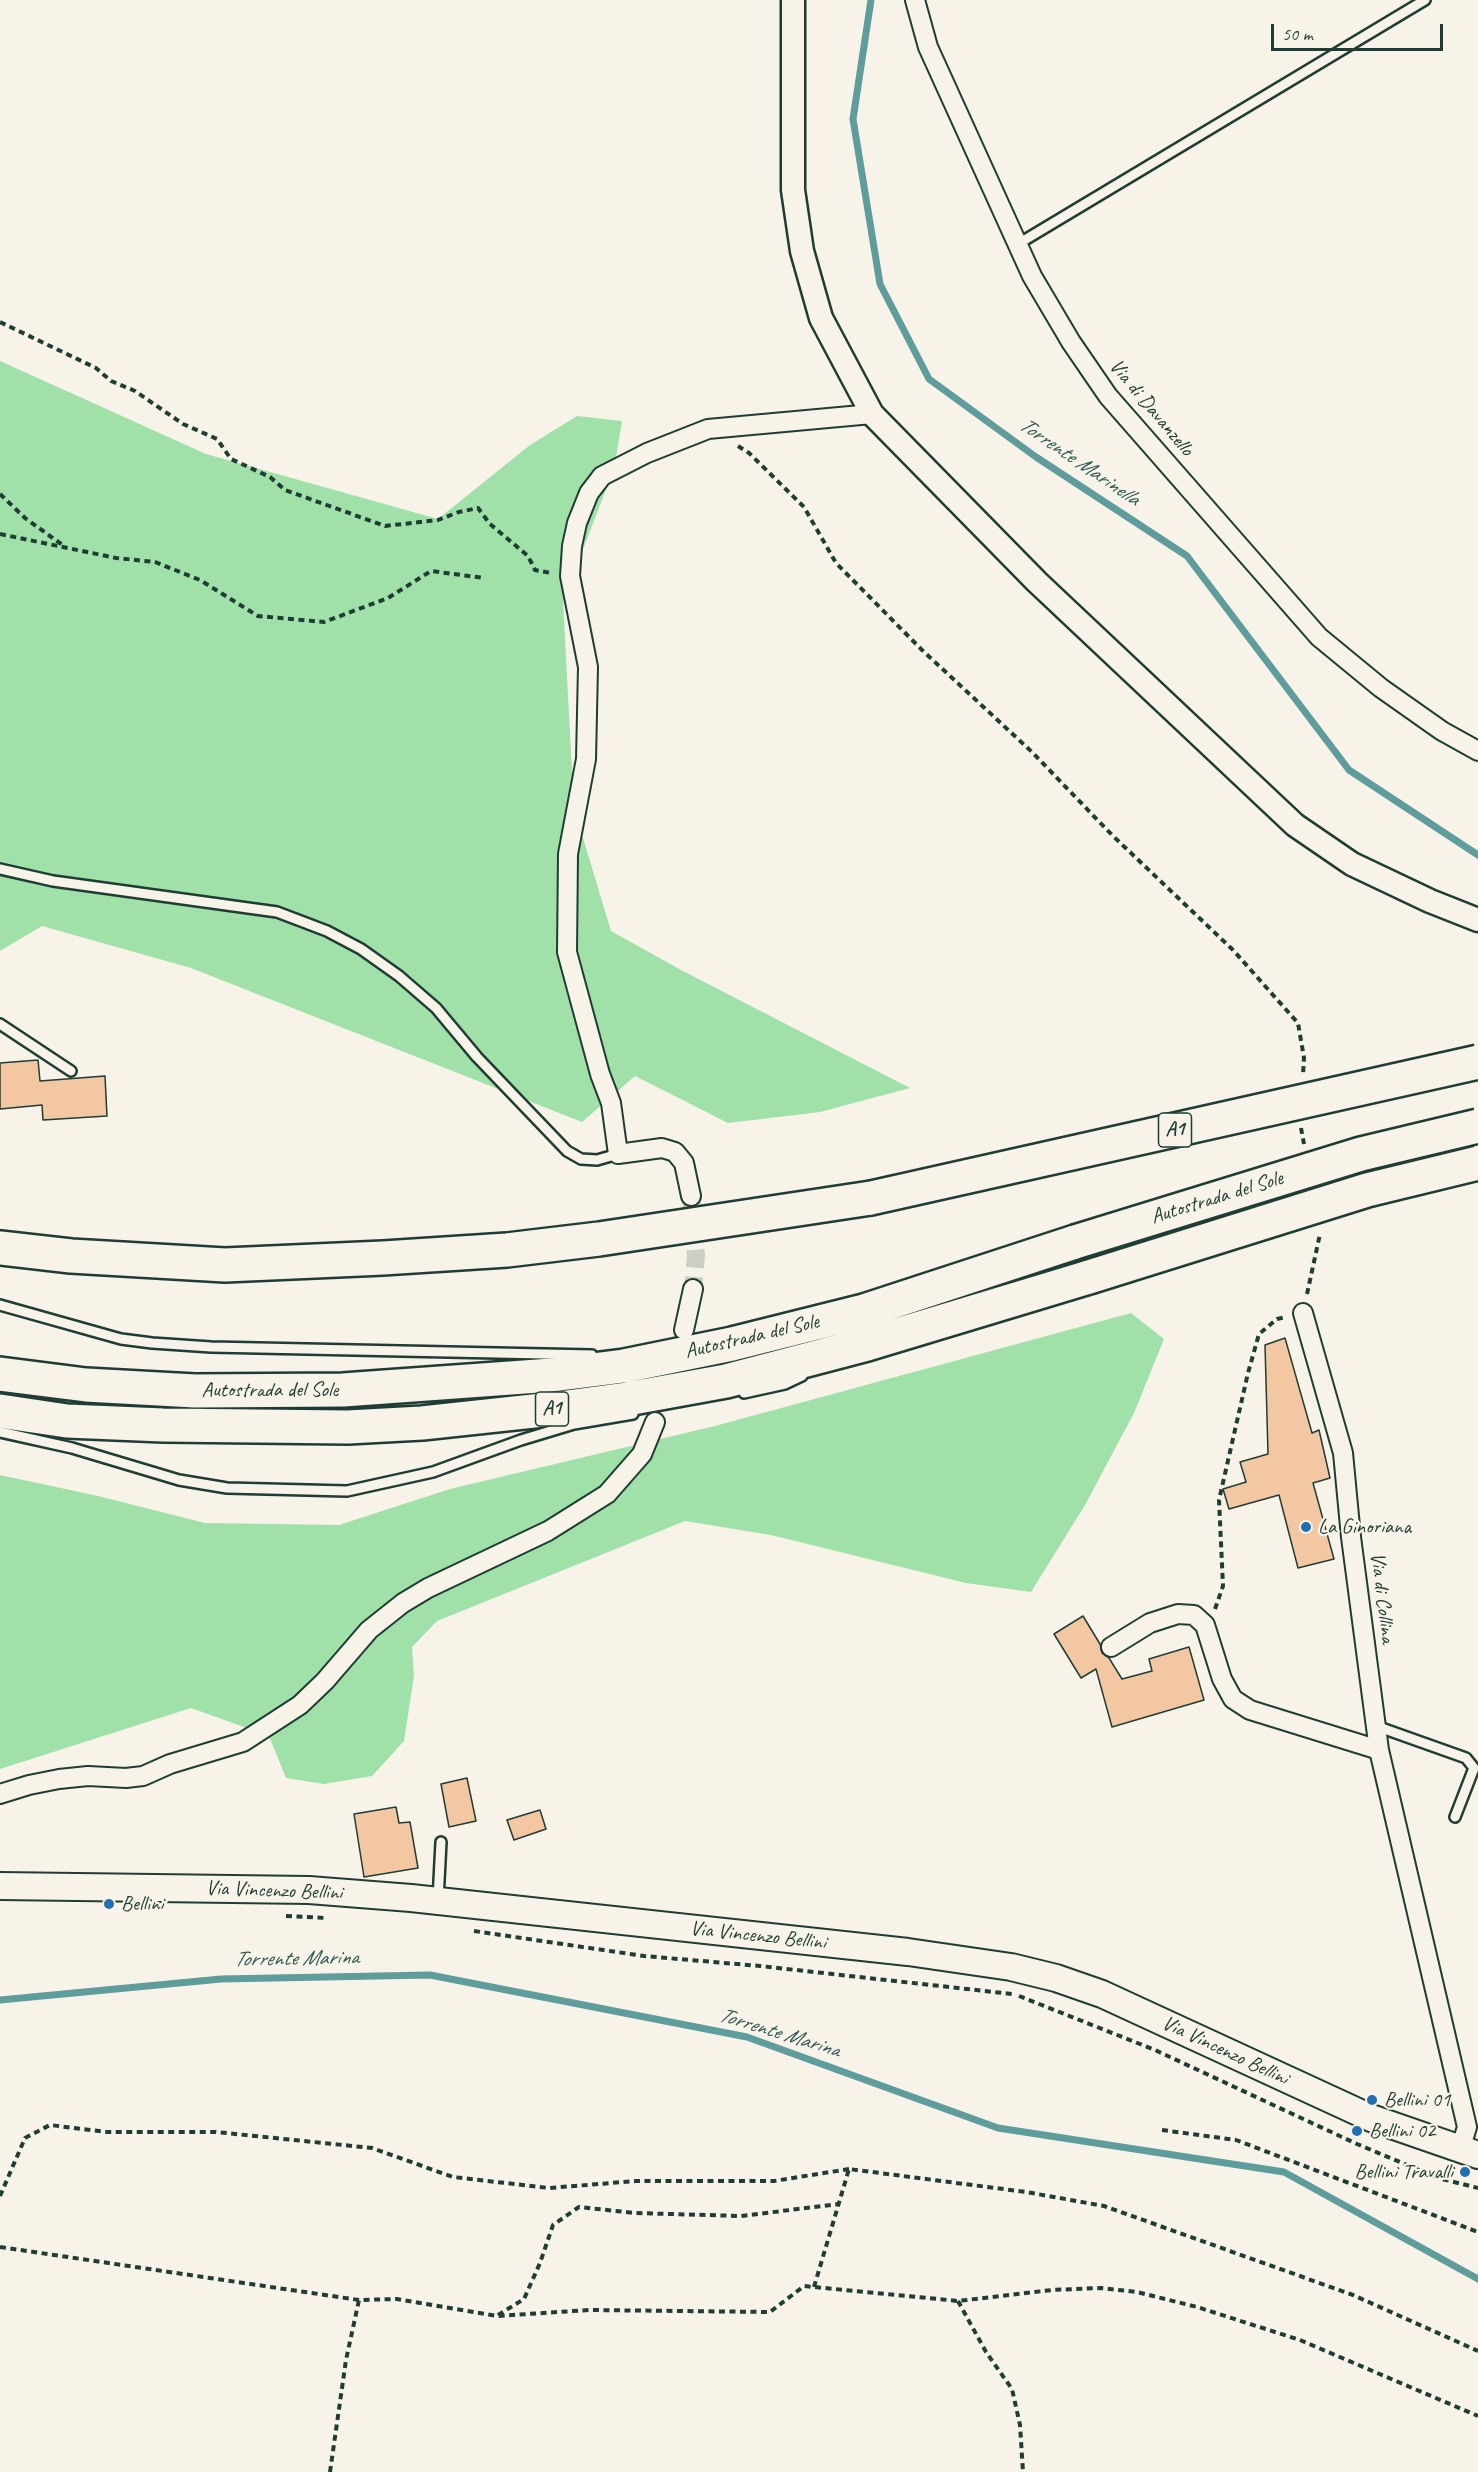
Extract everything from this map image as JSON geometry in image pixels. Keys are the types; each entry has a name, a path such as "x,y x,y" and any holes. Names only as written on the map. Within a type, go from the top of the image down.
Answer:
{"highway":[{"name":"A1","path":"0,1248 71,1256 225,1265 507,1250 599,1239 871,1198 1478,1062"},
{"name":"Autostrada del Sole","path":"0,1374 86,1385 184,1390 344,1390 552,1375 624,1366 732,1344 864,1311 1075,1242 1361,1154 1478,1126"},
{"name":"Autostrada del Sole","path":"0,1411 67,1421 163,1425 348,1427 422,1423 627,1399 726,1381 867,1344 1367,1190 1478,1163"}],"main road":[{"name":"Via Vincenzo Bellini","path":"0,1886 309,1890 897,1951 1011,1967 1056,1978 1102,1994 1371,2118 1469,2153"}],"street":[{"path":"793,0 793,190 802,251 821,318 872,414 1037,582 1295,825 1352,864 1430,901 1478,920"},
{"name":"Via di Davanzello","path":"915,0 928,47 1032,276 1071,342 1108,396 1319,637 1381,688 1442,731 1478,751"},
{"path":"691,1196 684,1163 675,1152 662,1148 618,1154 611,1103 600,1074 567,952 568,854 586,759 588,667 570,576 572,546 577,523 589,493 602,476 647,453 708,429 872,414"},
{"path":"684,1330 693,1289"},
{"name":"Via di Collina","path":"1303,1313 1343,1453 1351,1537 1379,1750 1467,2127 1469,2153"},
{"path":"0,1794 59,1779 88,1776 126,1778 143,1776 170,1764 243,1742 300,1705 325,1681 369,1630 403,1602 548,1531 607,1494 642,1454 655,1422"},
{"path":"1111,1647 1150,1623 1178,1614 1194,1615 1205,1625 1222,1679 1233,1699 1250,1710 1379,1750"}],"lane":[{"path":"1018,244 1425,0"},
{"path":"0,869 52,881 277,912 327,931 361,949 399,976 436,1008 477,1057 567,1151 581,1159 597,1160 618,1154"},
{"path":"0,1024 71,1071"},
{"path":"0,1305 121,1340 152,1343 211,1347 598,1355"},
{"path":"734,1394 785,1384 867,1344"},
{"path":"621,1356 667,1357"},
{"path":"0,1432 72,1448 179,1480 238,1489 347,1491 433,1472 574,1424 638,1413"},
{"path":"1376,1726 1466,1758 1474,1768 1455,1817"},
{"path":"438,1902 441,1842"}],"path":[{"path":"0,322 96,368 111,381 135,391 183,424 217,440 231,459 270,477 285,490 385,526 438,520 478,508 490,524 528,556 535,570 570,576"},
{"path":"708,429 749,453 804,507 836,563 922,650 1032,752 1112,835 1233,950 1298,1023 1304,1058 1303,1081"},
{"path":"0,494 26,518 66,547"},
{"path":"0,534 116,558 155,562 200,580 258,616 324,622 388,598 431,572 484,578"},
{"path":"1301,1126 1305,1148"},
{"path":"1205,1625 1218,1604 1223,1586 1220,1500 1259,1334 1277,1319 1303,1313 1320,1236 1318,1225"},
{"path":"276,1916 334,1918"},
{"path":"472,1931 644,1956 760,1966 1015,1994 1155,2050 1357,2144 1438,2178 1478,2188"},
{"path":"0,2196 25,2138 50,2125 107,2132 216,2133 372,2148 453,2177 549,2188 636,2181 774,2181 849,2169 1026,2192 1104,2206 1353,2295 1478,2351"},
{"path":"1162,2130 1236,2140 1478,2232"},
{"path":"814,2287 849,2169"},
{"path":"497,2316 524,2299 554,2224 579,2207 635,2213 741,2216 839,2204"},
{"path":"0,2247 359,2300 397,2300 497,2316 589,2310 770,2312 804,2286 958,2301 1052,2290 1101,2288 1137,2292 1197,2307 1300,2340 1478,2416"},
{"path":"330,2472 346,2360 359,2300"},
{"path":"958,2301 986,2352 1012,2389 1020,2425 1023,2472"}],"green space":[{"path":"0,361 206,454 438,519 530,445 577,416 622,421 614,469 563,601 574,808 611,931 681,970 910,1088 820,1112 728,1123 635,1076 582,1122 191,968 42,926 0,951"},
{"path":"1131,1313 1164,1339 1134,1413 1085,1505 1031,1592 966,1583 771,1535 685,1521 437,1621 412,1647 414,1676 404,1741 372,1776 324,1784 286,1778 269,1736 191,1708 0,1769 0,1475 98,1496 205,1523 339,1525 450,1489 715,1426"}],"building":[{"path":"38,1060 40,1081 105,1076 107,1116 43,1120 42,1105 0,1109 0,1063"},
{"path":"1285,1338 1312,1433 1319,1430 1330,1478 1313,1483 1334,1559 1298,1568 1279,1495 1229,1509 1223,1489 1246,1482 1240,1462 1268,1454 1265,1345"},
{"path":"1083,1616 1100,1644 1102,1653 1109,1658 1122,1679 1152,1671 1149,1659 1189,1647 1204,1700 1112,1727 1096,1669 1081,1678 1054,1634"},
{"path":"467,1778 476,1821 449,1827 441,1784"},
{"path":"396,1807 399,1823 410,1822 418,1868 364,1877 354,1814"},
{"path":"540,1810 546,1829 514,1840 507,1820"}],"waterway":[{"name":"Torrente Marinella","path":"871,0 853,119 880,284 929,379 1036,457 1187,556 1349,770 1478,855"},
{"name":"Torrente Marina","path":"0,2000 221,1979 430,1975 747,2037 998,2128 1284,2172 1478,2279"}],"tunnel":[{"path":"691,1196 696,1255 693,1289"}],"place":[{"name":"La Ginoriana","path":"1306,1527"},
{"name":"Bellini","path":"109,1904"},
{"name":"Bellini 01","path":"1372,2100"},
{"name":"Bellini 02","path":"1357,2131"},
{"name":"Bellini Travalli","path":"1465,2172"}]}
